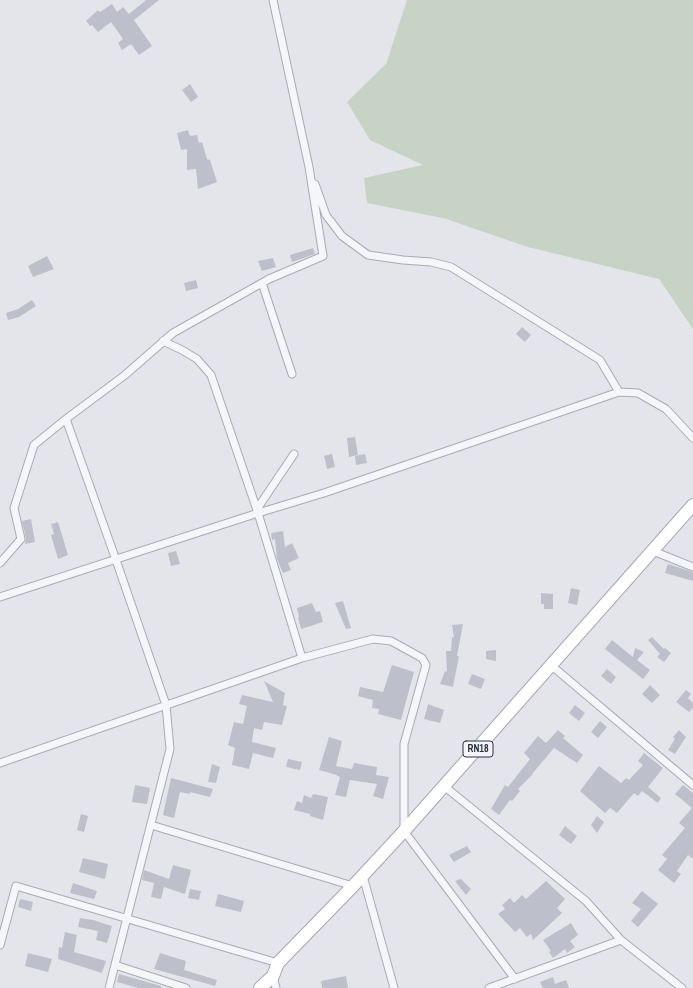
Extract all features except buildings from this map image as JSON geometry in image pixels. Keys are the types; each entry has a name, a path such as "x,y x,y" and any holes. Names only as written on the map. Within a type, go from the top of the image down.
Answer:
{"main road":[{"name":"RN18","path":"260,988 273,976 278,963 404,831 552,666 693,505"}],"street":[{"path":"0,563 22,539 14,508 34,445 125,375 173,333 262,283 324,256 309,167 273,0"},
{"path":"309,167 326,215 342,236 368,256 431,262 451,267 600,360 619,392"},
{"path":"262,283 292,374"},
{"path":"163,341 197,359 211,375 258,513 302,658"},
{"path":"0,597 324,493 619,392 638,393 666,409 693,438"},
{"path":"66,419 166,705 170,749 109,988"},
{"path":"258,513 259,506 294,454"},
{"path":"653,551 693,567"},
{"path":"0,764 302,658 373,639 391,641 422,658 426,665 404,744 404,831 515,979"},
{"path":"552,666 693,785"},
{"path":"444,786 586,901 622,940 682,988"},
{"path":"151,826 353,886"},
{"path":"362,876 394,988"},
{"path":"0,945 16,886 278,963"},
{"path":"489,988 622,940"},
{"path":"115,965 186,988"},
{"path":"273,976 276,988"}],"green space":[{"path":"407,0 693,0 693,329 659,279 528,247 443,218 367,203 364,178 423,165 370,140 347,102 386,64"}]}
